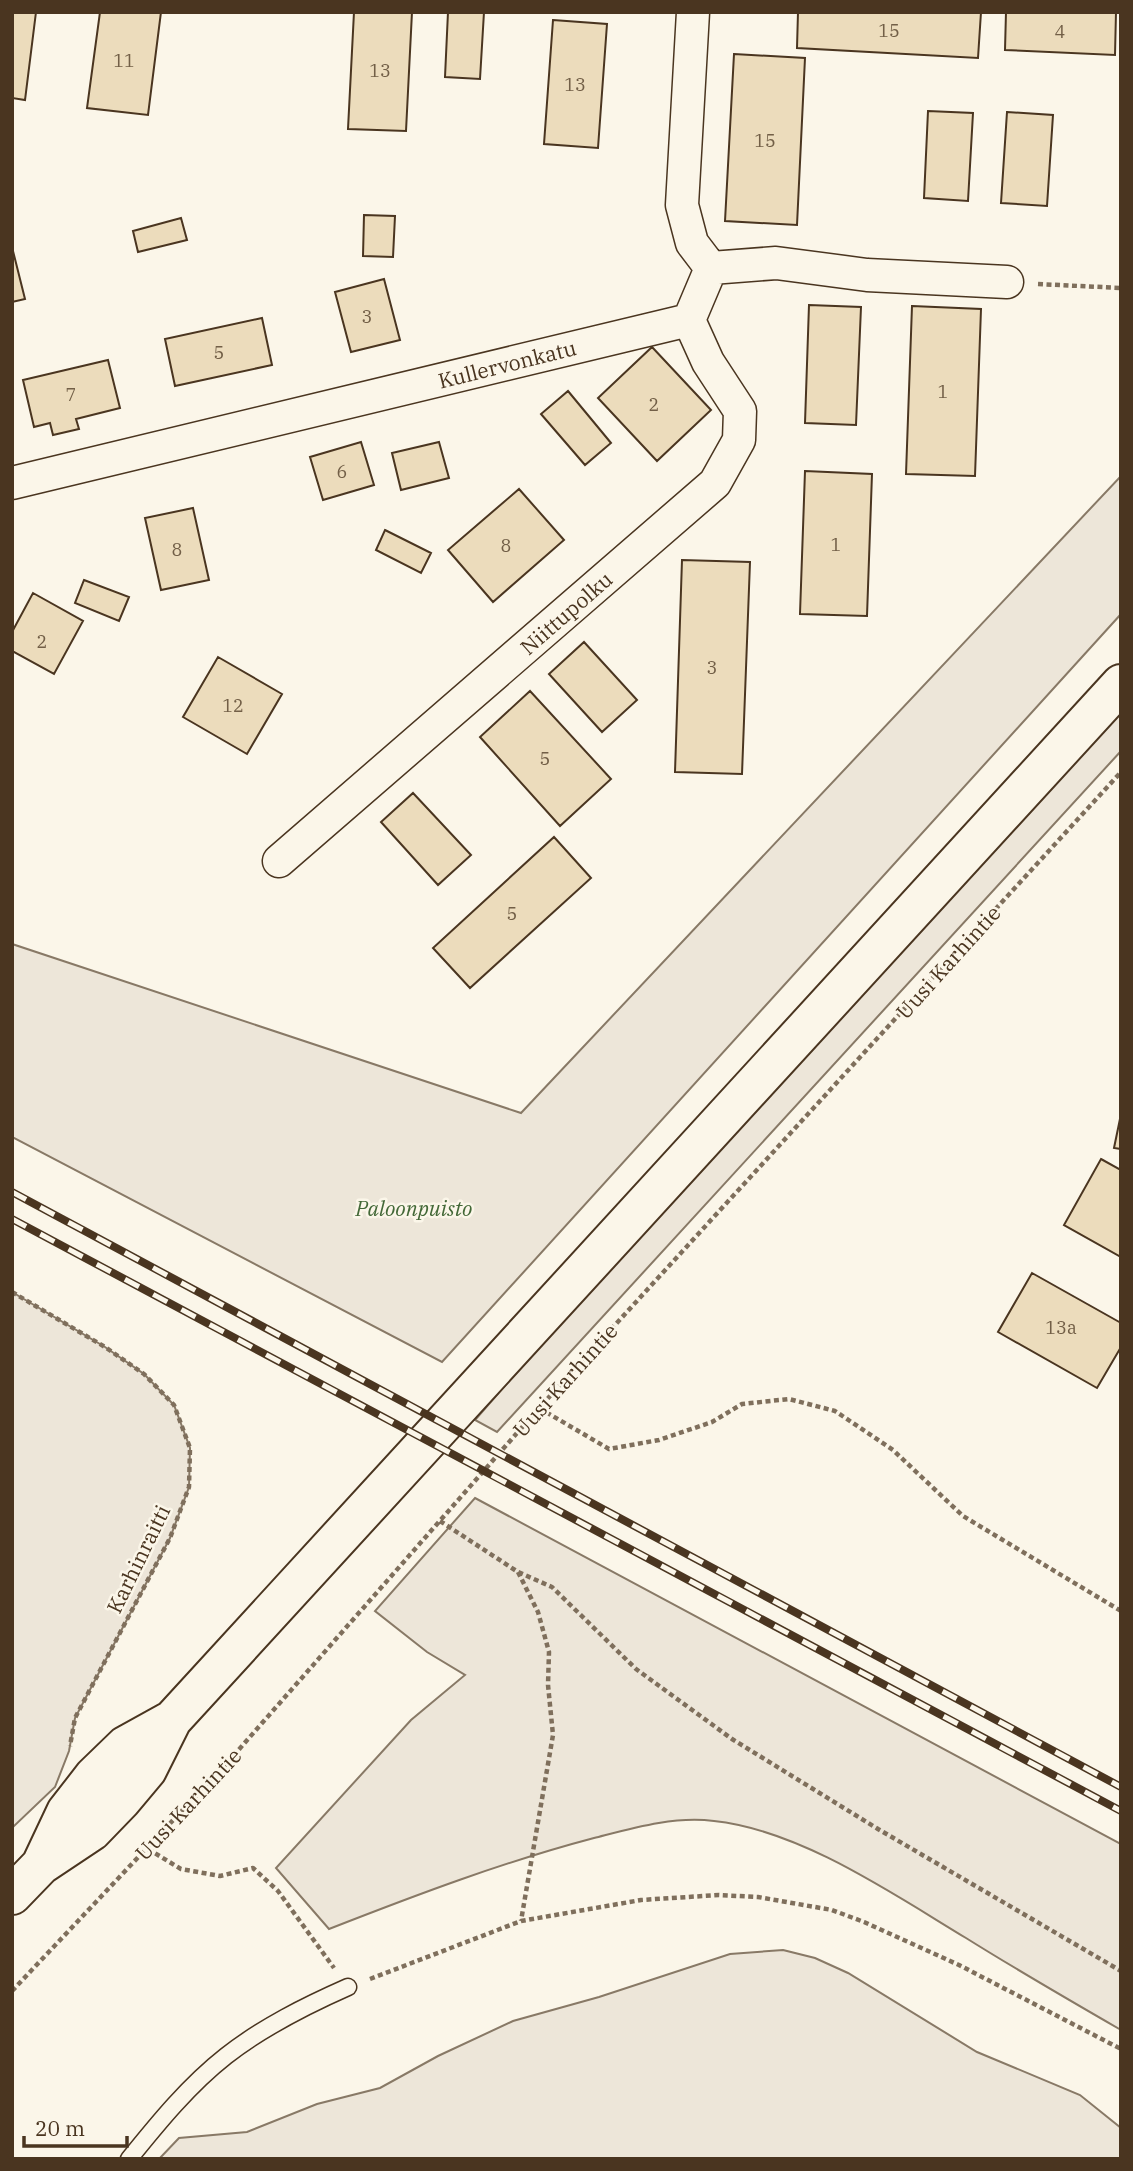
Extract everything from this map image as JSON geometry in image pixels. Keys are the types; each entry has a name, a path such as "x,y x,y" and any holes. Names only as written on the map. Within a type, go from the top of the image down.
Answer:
{"street":[{"path":"692,12 682,205 692,243 711,268"},
{"path":"711,268 776,263 866,275 1007,282"},
{"path":"689,320 711,268"},
{"name":"Kullervonkatu","path":"12,483 689,320"},
{"name":"Niittupolku","path":"279,861 715,483 739,440 740,411 708,362 689,320"},
{"path":"12,1895 41,1864 66,1812 107,1789 125,1746 172,1720 1121,684"}],"lane":[{"path":"129,2159 181,2098 226,2056 279,2021 348,1987"}],"path":[{"path":"1007,282 1121,288"},
{"name":"Uusi Karhintie","path":"12,1991 159,1837 539,1408 1121,772"},
{"name":"Karhinraitti","path":"12,1292 144,1374 174,1405 190,1448 189,1487 170,1538 75,1718 69,1751 159,1837"},
{"path":"539,1408 610,1449 659,1440 712,1422 742,1404 789,1399 835,1411 893,1450 963,1516 1121,1611"},
{"path":"440,1521 518,1572 552,1587 636,1669 732,1739 878,1829 1121,1971"},
{"path":"518,1572 538,1612 549,1652 548,1685 553,1735 521,1921"},
{"path":"148,1849 181,1869 220,1876 253,1868 278,1891 348,1987 521,1921 641,1899 719,1895 758,1897 832,1910 864,1922 959,1965 1121,2049"}],"green space":[{"name":"Paloonpuisto","path":"1121,476 1121,614 442,1362 12,1137 12,944 521,1113"},
{"path":"1121,709 1121,751 497,1432 475,1420 573,1308"},
{"path":"12,1292 105,1347 144,1374 174,1405 190,1448 189,1487 170,1538 75,1718 69,1751 55,1787 12,1828"},
{"path":"475,1498 1121,1844 1121,2030 845,1866 779,1837 714,1821 683,1820 653,1824 560,1847 460,1880 329,1929 276,1868 411,1720 465,1675 427,1652 375,1611"},
{"path":"783,1950 815,1958 848,1973 977,2052 1080,2095 1121,2128 1121,2159 159,2159 179,2138 247,2132 317,2104 380,2088 438,2056 513,2021 599,1997 730,1954"}],"building":[{"path":"12,12 36,12 25,100 12,98"},
{"path":"100,12 161,12 148,115 87,108"},
{"path":"354,12 412,12 406,131 348,129"},
{"path":"448,12 484,12 480,79 445,77"},
{"path":"798,12 981,12 978,58 797,48"},
{"path":"1006,12 1116,12 1115,55 1005,50"},
{"path":"553,20 607,24 598,148 544,144"},
{"path":"734,54 805,58 797,225 725,221"},
{"path":"928,111 973,113 968,201 924,198"},
{"path":"1007,112 1053,115 1047,206 1001,203"},
{"path":"364,215 395,216 393,257 363,256"},
{"path":"181,218 187,240 138,252 133,231"},
{"path":"12,247 25,299 12,302"},
{"path":"384,279 400,340 351,352 335,292"},
{"path":"809,305 861,307 856,425 805,423"},
{"path":"912,306 981,309 975,476 906,474"},
{"path":"262,318 272,365 175,386 165,339"},
{"path":"652,347 711,410 657,461 598,398"},
{"path":"108,360 120,408 76,419 79,429 53,435 50,423 34,427 23,380"},
{"path":"568,391 611,443 585,465 541,414"},
{"path":"361,442 374,485 323,500 310,457"},
{"path":"439,442 449,478 401,490 392,453"},
{"path":"805,471 872,474 867,616 800,614"},
{"path":"519,489 564,540 493,602 448,550"},
{"path":"193,508 209,580 161,590 145,518"},
{"path":"385,530 431,553 421,573 376,550"},
{"path":"682,560 750,562 742,774 675,772"},
{"path":"84,580 129,597 119,621 75,603"},
{"path":"33,593 83,621 54,674 12,651 12,632"},
{"path":"584,642 637,700 602,732 549,674"},
{"path":"218,657 282,694 247,754 183,717"},
{"path":"530,691 611,779 560,826 480,737"},
{"path":"413,793 471,855 438,885 381,822"},
{"path":"554,837 591,878 470,988 433,948"},
{"path":"1121,1114 1121,1149 1114,1148"},
{"path":"1101,1159 1121,1170 1121,1257 1064,1225"},
{"path":"1032,1273 1121,1323 1121,1347 1097,1388 998,1332"}],"railway":[{"path":"12,1192 1121,1787"},
{"path":"12,1219 1121,1811"}]}
